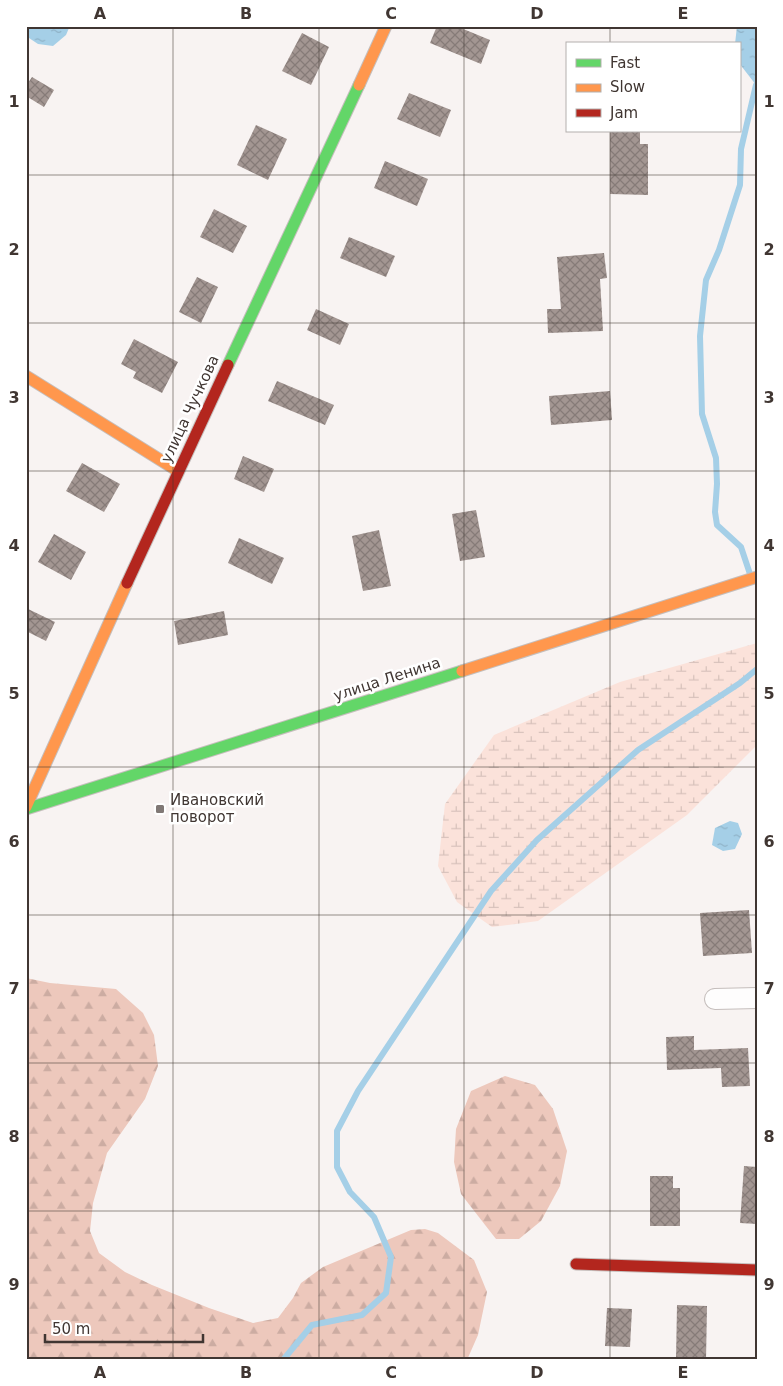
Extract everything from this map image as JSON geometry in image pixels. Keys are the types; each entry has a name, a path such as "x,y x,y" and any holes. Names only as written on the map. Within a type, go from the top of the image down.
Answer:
{"street":[{"name":"улица Чучкова","path":"26,808 178,471 386,26"},
{"path":"26,376 178,471"},
{"name":"улица Ленина","path":"26,808 757,577"},
{"path":"715,999 757,998"},
{"path":"576,1264 757,1270"}],"green space":[{"path":"757,643 757,745 687,815 538,921 492,927 457,902 438,866 445,804 494,735 620,682"},
{"path":"26,978 50,983 116,989 143,1013 154,1035 158,1066 145,1099 107,1153 93,1203 90,1231 99,1253 125,1272 152,1285 253,1323 278,1318 293,1298 301,1283 323,1267 411,1230 425,1229 438,1233 474,1260 487,1292 478,1335 467,1360 26,1360"},
{"path":"505,1076 535,1085 553,1109 567,1151 560,1186 541,1221 519,1239 496,1239 461,1194 454,1162 456,1129 471,1091"}],"water":[{"path":"26,26 68,26 69,28 66,35 53,46 38,44 26,36"},
{"path":"737,26 757,26 756,85 740,64 740,42 735,42"},
{"path":"730,821 738,823 742,834 735,849 723,851 712,845 715,828"}],"building":[{"path":"437,26 456,26 490,40 481,64 430,43"},
{"path":"302,33 329,47 311,85 282,71"},
{"path":"32,77 54,90 44,107 26,96 26,86"},
{"path":"409,93 451,110 440,137 397,119"},
{"path":"256,125 287,139 268,180 237,165"},
{"path":"610,132 640,132 640,144 648,144 648,195 610,194"},
{"path":"385,161 428,179 417,206 374,188"},
{"path":"214,209 247,226 233,253 200,237"},
{"path":"349,237 395,256 386,277 340,258"},
{"path":"604,253 607,278 600,279 603,331 548,333 547,309 561,309 557,257"},
{"path":"197,277 218,287 201,323 179,312"},
{"path":"316,309 349,324 340,345 307,330"},
{"path":"134,339 178,362 162,393 133,378 136,372 121,364"},
{"path":"277,381 334,405 325,425 268,401"},
{"path":"610,391 612,420 551,425 549,396"},
{"path":"243,456 274,469 264,492 234,479"},
{"path":"82,463 120,484 104,512 66,491"},
{"path":"476,510 485,557 460,561 452,514"},
{"path":"379,530 391,586 363,591 352,536"},
{"path":"54,534 86,552 71,580 38,562"},
{"path":"239,538 284,558 272,584 228,563"},
{"path":"26,608 55,622 46,641 26,631"},
{"path":"224,611 228,635 178,645 174,621"},
{"path":"749,910 752,953 703,956 700,913"},
{"path":"694,1036 694,1050 748,1048 750,1086 722,1087 721,1068 667,1070 666,1037"},
{"path":"744,1166 757,1167 757,1224 740,1223"},
{"path":"650,1176 673,1176 673,1188 680,1188 680,1226 650,1226"},
{"path":"677,1305 707,1306 706,1360 676,1360"},
{"path":"607,1308 632,1309 630,1347 605,1346"}],"waterway":[{"path":"750,574 741,547 717,525 715,512 716,458 702,414 700,336 706,280 719,250 740,185 741,149 756,85"},
{"path":"283,1360 312,1325 362,1315 386,1293 391,1257 374,1217 350,1192 337,1167 337,1131 358,1091 491,891 537,840 638,750 740,683 757,669"}],"traffic: fast":[{"path":"228,365 359,85"},
{"path":"26,809 462,671"}],"traffic: slow":[{"path":"359,85 386,26"},
{"path":"26,376 178,471"},
{"path":"462,671 757,577"},
{"path":"26,807 127,583"}],"traffic: jam":[{"path":"127,583 228,365"},
{"path":"576,1264 757,1270"}],"place":[{"name":"Ивановский поворот","path":"160,809"}]}
